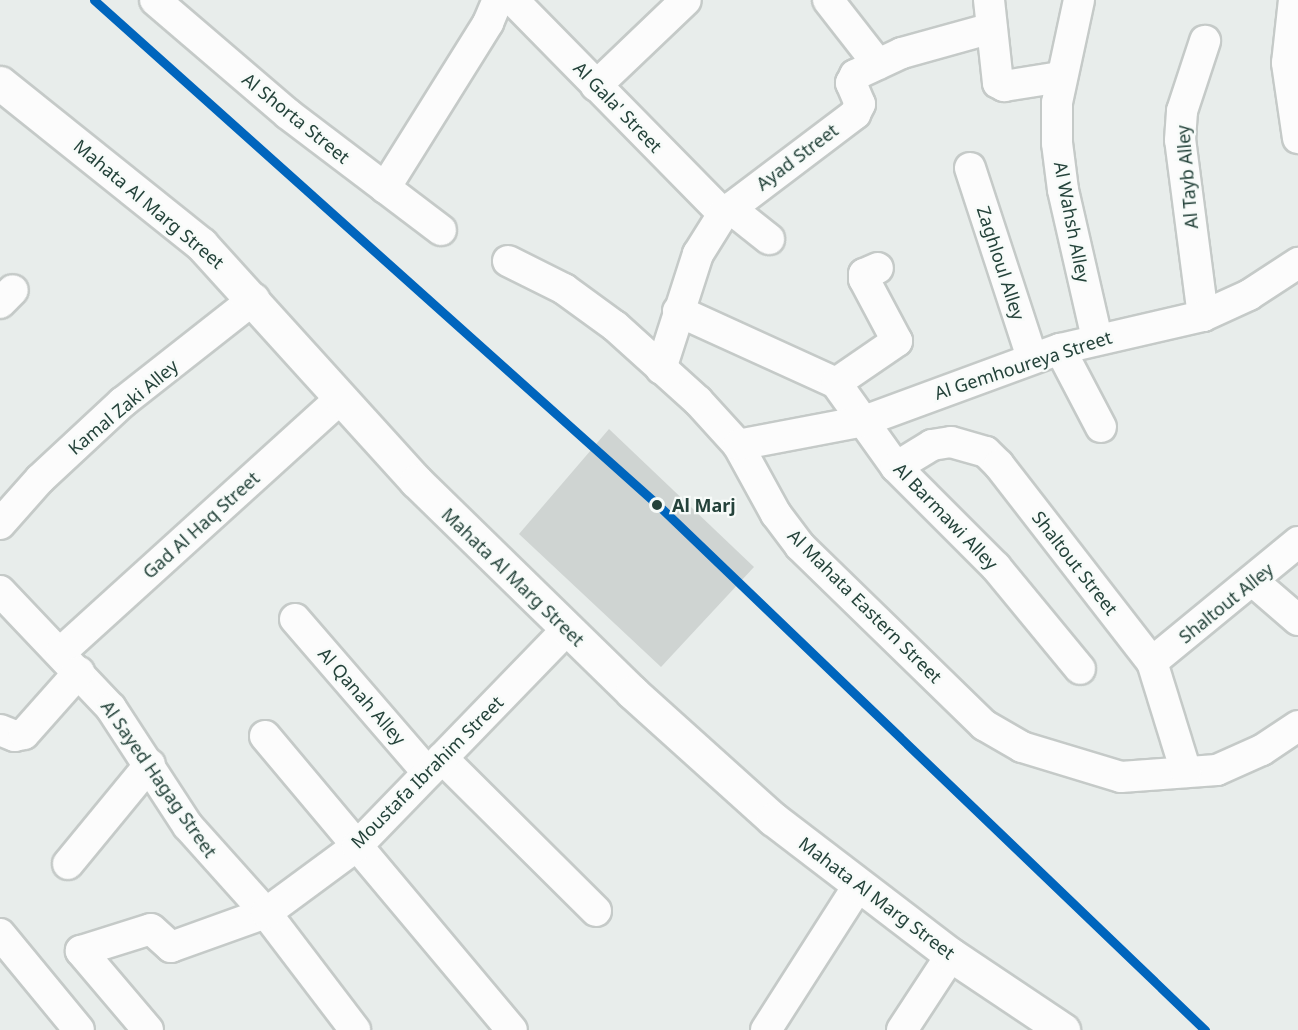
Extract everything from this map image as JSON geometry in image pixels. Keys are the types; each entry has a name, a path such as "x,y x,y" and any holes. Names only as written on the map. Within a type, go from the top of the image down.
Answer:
{"main road":[{"name":"Mahata Al Marg Street","path":"0,83 201,244 254,299 340,399 416,482 567,630 773,819 951,955 1029,1020 1063,1030"}],"street":[{"name":"Al Shorta Street","path":"155,0 288,114 441,230"},
{"path":"385,188 488,24 498,0"},
{"name":"Al Gala' Street","path":"513,0 596,86 726,211 769,239"},
{"path":"596,86 686,0"},
{"path":"828,0 878,64"},
{"name":"Al Wahsh Alley","path":"1079,0 1061,77 1057,133 1063,190 1097,338"},
{"path":"1294,0 1287,63 1298,138"},
{"path":"991,14 1001,86 1061,77"},
{"name":"Ayad Street","path":"661,369 678,310 698,254 726,211 855,114 860,104 851,83 855,75 991,14"},
{"name":"Al Tayb Alley","path":"1203,316 1180,140 1182,111 1205,41"},
{"name":"Zaghloul Alley","path":"970,168 1032,358"},
{"name":"Al Mahata Eastern Street","path":"508,261 573,296 615,326 698,401 738,445 776,514 800,546 984,724 1022,747 1121,777 1217,770 1262,750 1298,726"},
{"name":"Al Gemhoureya Street","path":"738,445 864,420 1060,349 1097,338 1203,316 1249,296 1298,263"},
{"path":"836,383 896,345 897,339 864,279 864,274 878,268"},
{"name":"Kamal Zaki Alley","path":"0,524 40,479 123,402 254,299"},
{"name":"Al Barmawi Alley","path":"678,310 836,383 896,467 996,567 1080,669"},
{"path":"1060,349 1101,427"},
{"name":"Gad Al Haq Street","path":"0,730 15,736 24,734 70,662 340,399"},
{"name":"Shaltout Street","path":"896,467 932,445 951,441 986,452 1152,662 1186,772"},
{"name":"Shaltout Alley","path":"1152,662 1254,582 1298,542"},
{"path":"1254,582 1298,620"},
{"name":"Al Sayed Hagag Street","path":"0,591 70,662 111,708 213,858 266,913 355,1030"},
{"name":"Al Qanah Alley","path":"296,619 435,766 596,910"},
{"name":"Moustafa Ibrahim Street","path":"148,1030 81,951 151,929 171,947 266,913 357,846 567,630"},
{"path":"265,736 512,1030"},
{"path":"68,864 150,765"},
{"path":"766,1030 858,886"},
{"path":"0,934 79,1030"},
{"path":"902,1030 951,955"}],"building":[{"path":"609,429 754,567 661,667 519,534"}],"transit line":[{"path":"94,0 659,506 1205,1030"}],"place":[{"name":"Al Marj","path":"657,505"}]}
